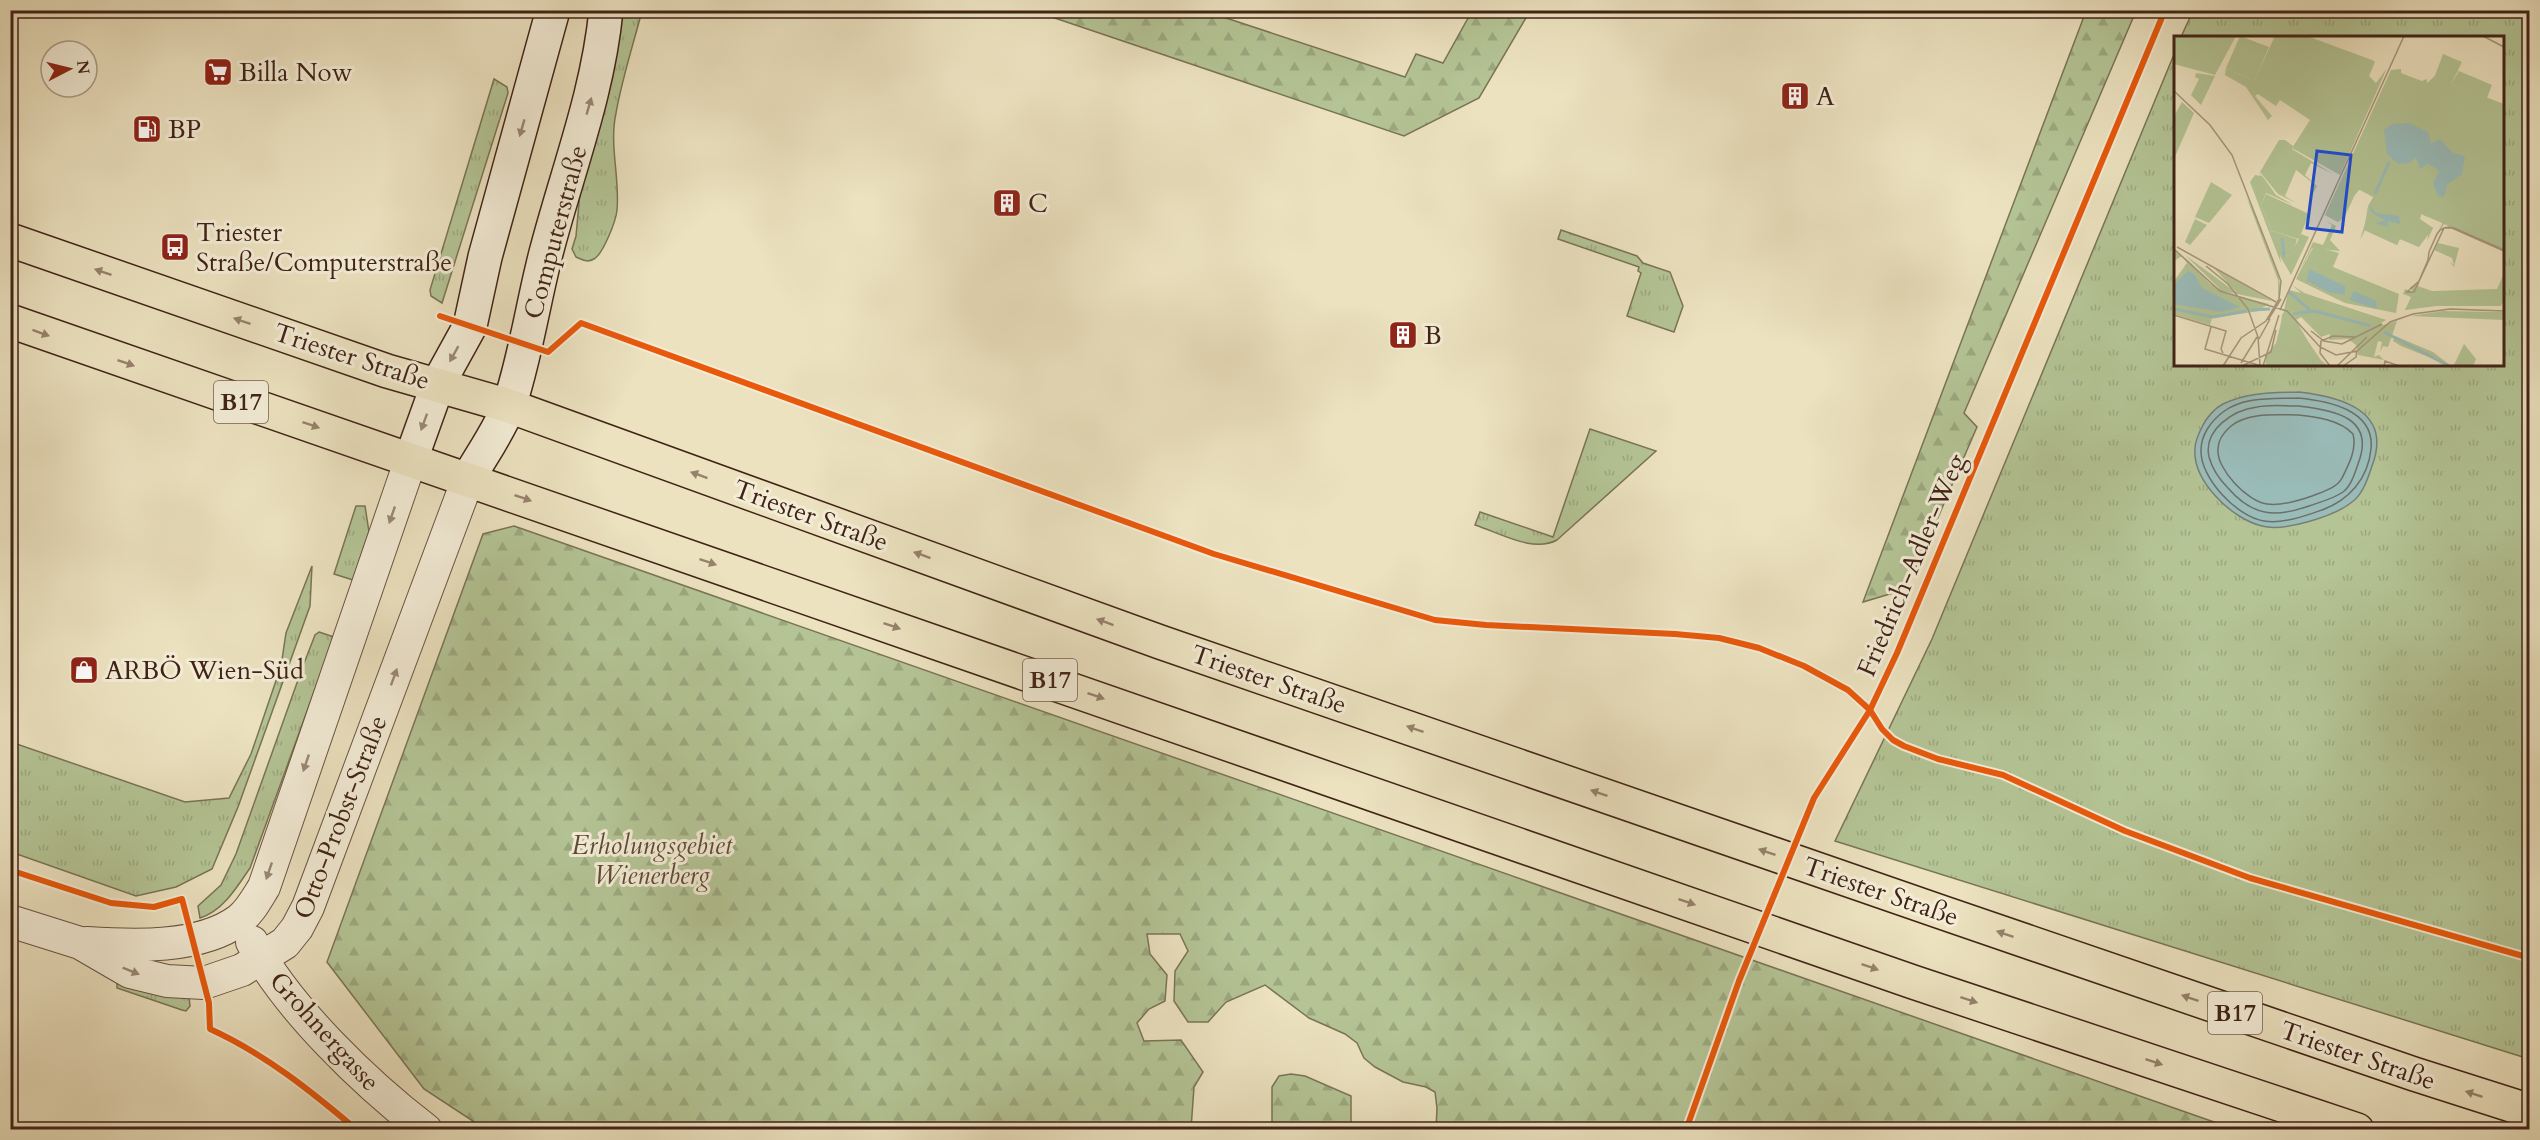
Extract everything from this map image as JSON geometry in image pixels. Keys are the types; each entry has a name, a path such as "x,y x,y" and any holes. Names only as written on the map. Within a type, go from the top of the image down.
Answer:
{"main road":[{"name":"Triester Straße","path":"10,240 387,371 509,405 1160,642 2529,1112"},
{"name":"B17","path":"10,321 1631,882 1913,982 2356,1130"}],"street":[{"path":"411,459 438,384 470,326 485,257 553,10"},
{"name":"Computerstraße","path":"468,479 509,405 526,345 546,254 592,94 603,44 606,10"},
{"name":"Otto-Probst-Straße","path":"80,943 163,945 219,930 240,920 252,907 264,887 411,459"},
{"name":"Otto-Probst-Straße","path":"10,921 80,943 130,972 166,981 204,983 224,978 261,960 285,943 297,928 308,907 468,479"},
{"name":"Grohnergasse","path":"240,920 261,960 286,993 342,1055 386,1097 426,1130"}],"green space":[{"path":"620,11 642,11 621,88 614,125 617,210 612,229 601,251 594,259 587,261 576,257 572,249 576,236 580,192"},
{"path":"1034,11 1205,11 1405,77 1416,54 1443,63 1472,11 1530,11 1479,98 1404,136"},
{"path":"2086,11 2136,11 1964,413 1977,427 1917,566 1893,593 1863,602"},
{"path":"2193,11 2529,11 2529,1059 1835,841 1932,639 2174,54 2174,366 2504,366 2504,36 2181,36"},
{"path":"494,79 507,87 508,93 442,303 431,296 430,290"},
{"path":"1561,230 1637,256 1643,263 1670,272 1683,306 1674,332 1627,316 1641,273 1638,271 1639,267 1558,239"},
{"path":"1590,429 1656,451 1557,540 1538,544 1527,543 1475,525 1480,512 1553,537"},
{"path":"356,506 365,506 369,532 353,580 334,574"},
{"name":"Erholungsgebiet Wienerberg","path":"514,526 2234,1129 1436,1129 1435,1092 1426,1087 1403,1082 1375,1067 1364,1058 1357,1043 1345,1034 1309,1018 1265,985 1226,1002 1208,1022 1188,1022 1174,1001 1175,971 1188,951 1180,934 1147,934 1150,954 1167,975 1165,1001 1149,1009 1137,1023 1144,1041 1181,1040 1203,1072 1194,1087 1191,1129 485,1129 424,1089 327,962 483,534"},
{"path":"312,566 310,606 238,807 212,869 176,887 136,896 11,852 11,742 185,802 229,798 251,754 281,666 286,633"},
{"path":"319,632 334,637 250,868 235,890 216,910 200,918 198,906 221,885 236,854 303,666 315,635"},
{"path":"117,982 189,997 190,1006 186,1011 182,1010 117,988"},
{"path":"1291,1074 1305,1076 1351,1096 1351,1129 1272,1129 1272,1087 1279,1076"}],"water":[{"path":"2299,392 2332,398 2360,410 2376,432 2377,447 2372,466 2359,495 2344,507 2309,522 2283,527 2262,526 2238,516 2216,497 2200,473 2196,461 2196,440 2208,417 2223,404 2251,395"}],"cycle path":[{"name":"Friedrich-Adler-Weg","path":"1686,1130 1739,981 1814,798 1870,710 1897,653 2165,10"},
{"path":"440,316 548,352 581,323 1214,554 1435,620 1486,625 1675,634 1719,638 1759,648 1804,666 1848,690 1870,710 1882,729 1893,740 1904,746 1938,759 2003,775 2125,831 2250,878 2530,958"},
{"path":"10,870 111,903 154,907 182,899 209,1003 210,1029 269,1062 305,1087 357,1130"}],"place":[{"name":"Billa Now","path":"218,72"},
{"name":"A","path":"1795,96"},
{"name":"BP","path":"147,129"},
{"name":"C","path":"1007,203"},
{"name":"Triester Straße/Computerstraße","path":"175,247"},
{"name":"B","path":"1403,335"},
{"name":"ARBÖ Wien-Süd","path":"84,670"}]}
